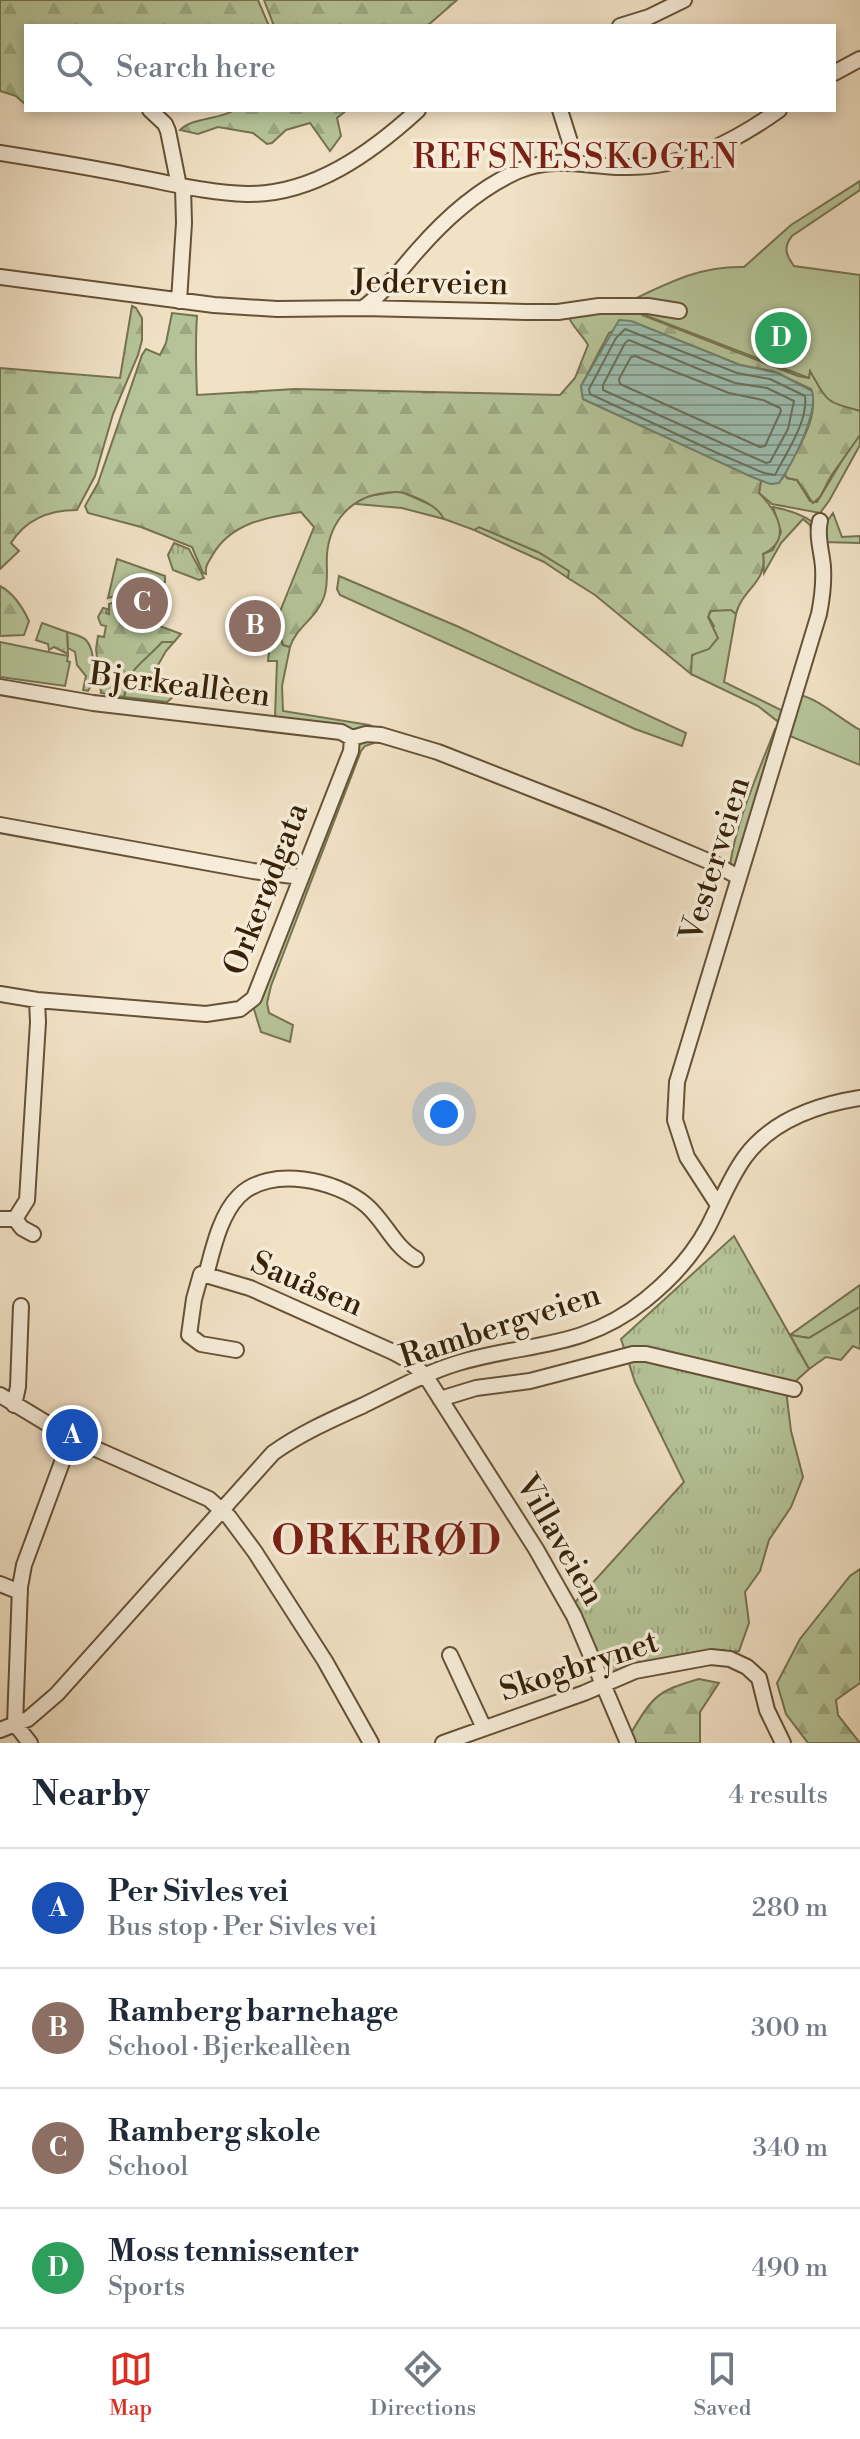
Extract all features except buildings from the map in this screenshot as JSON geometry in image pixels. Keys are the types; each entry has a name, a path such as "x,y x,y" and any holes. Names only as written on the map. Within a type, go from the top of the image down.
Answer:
{"street":[{"path":"626,24 684,0"},
{"path":"836,72 860,59"},
{"path":"152,112 168,131 181,186 183,251 179,301"},
{"path":"0,153 181,186 247,194 279,191 311,182 365,153 389,137 416,112"},
{"path":"561,112 573,162"},
{"path":"363,308 387,287 438,229 479,195 527,168 546,163 634,167 679,162 739,137 776,112"},
{"name":"Jederveien","path":"0,277 179,301 277,309 526,312 648,306 679,311"},
{"name":"Vesterveien","path":"718,1205 687,1157 675,1120 677,1082 821,604 823,569 818,530 820,521"},
{"name":"Bjerkeallèen","path":"0,687 164,712 341,732 352,738 366,734 381,735 438,752 604,817 738,877"},
{"name":"Orkerødgata","path":"0,994 206,1014 240,1009 252,1001 351,751 352,738"},
{"path":"0,825 239,869 301,877"},
{"path":"33,1234 7,1219 23,1209 28,1187 37,1000"},
{"name":"Rambergveien","path":"0,1730 40,1710 57,1694 280,1448 425,1375 460,1362 555,1344 611,1323 644,1302 676,1272 700,1240 746,1155 770,1132 816,1107 860,1098"},
{"name":"Sauåsen","path":"206,1275 214,1246 235,1201 254,1187 288,1179 327,1184 359,1199 375,1213 401,1248 416,1259"},
{"name":"Sauåsen","path":"236,1350 201,1344 189,1335 201,1274 250,1288 393,1352 425,1375"},
{"path":"14,1405 18,1387 21,1306"},
{"path":"440,1399 476,1388 530,1381 633,1354 646,1354 794,1389"},
{"name":"Villaveien","path":"425,1375 552,1576 574,1616 628,1743"},
{"path":"0,1395 71,1438 209,1499 229,1517 325,1661 371,1743"},
{"path":"30,1743 15,1724 20,1592 24,1565 71,1438"},
{"path":"0,1584 20,1592"},
{"name":"Skogbrynet","path":"450,1655 484,1728"},
{"name":"Skogbrynet","path":"443,1743 584,1693 615,1678 650,1667 711,1657 730,1659 747,1667 759,1678 767,1710 783,1743"}],"green space":[{"path":"0,0 258,0 268,24 24,24 24,103 16,96 0,91"},
{"path":"264,0 457,0 429,24 273,24"},
{"path":"230,112 344,112 337,118 341,136 330,151 310,123 286,130 267,144 253,133 218,127 198,134 180,130 192,123"},
{"path":"860,181 860,190 792,236 787,255 794,266 860,275 860,411 830,403 809,378 642,314 630,301 699,272 744,267 791,225"},
{"path":"132,306 142,318 142,340 113,414 95,476 77,510 48,514 24,528 11,543 19,551 0,569 0,368 120,378"},
{"path":"640,309 642,315 798,376 809,378 810,371 829,399 860,411 860,435 813,503 797,480 787,478 785,474 810,422 811,389 772,371 740,365 631,321 609,333 581,386 583,399 761,480 759,493 779,524 778,541 763,554 762,572 743,598 736,614 731,610 711,611 708,617 718,638 709,649 692,655 691,674 595,595 568,578 569,571 538,552 479,527 474,530 444,519 432,506 404,493 385,493 363,499 338,521 329,542 324,597 290,647 283,645 280,636 271,634 314,527 301,512 263,519 239,529 220,545 207,565 206,574 192,547 141,527 88,513 85,506 98,483 142,355 146,349 160,355 166,343 172,313 197,316 197,395 295,389 560,395 575,378 588,345 568,314"},
{"path":"860,435 860,445 820,513 772,504 759,493 761,480 773,484 785,474 787,478 797,480 810,501 817,502"},
{"path":"400,491 440,509 444,519 402,508 356,504 362,497"},
{"path":"773,507 794,512 811,521 815,551 810,525 803,519 781,543 764,573 763,554 773,550 781,532"},
{"path":"833,513 842,537 860,536 860,543 823,542 823,527"},
{"path":"479,527 538,552 570,571 568,578 544,562 474,530"},
{"path":"174,543 189,549 204,578 199,580 173,570 168,555"},
{"path":"117,559 165,576 165,582 108,598"},
{"path":"339,576 459,627 686,733 682,746 635,729 340,595 337,589"},
{"path":"0,586 17,601 29,621 24,635 0,636"},
{"path":"145,593 153,600 157,625 181,634 174,642 162,642 138,666 129,678 124,697 101,693 96,649 98,636 104,637 106,626 101,625 98,617 103,608 109,614 109,604"},
{"path":"718,609 732,610 736,614 724,682 785,712 781,724 758,706 691,674 690,658 714,626 708,616"},
{"path":"42,623 67,632 68,654 54,647 49,650 48,644 36,640"},
{"path":"67,632 84,639 92,651 93,673 88,691 83,690 86,676 77,665 75,652 68,648"},
{"path":"271,634 280,636 283,645 290,647 282,686 283,711 369,725 653,835 358,731 275,717 277,661 268,661"},
{"path":"0,642 68,656 67,661 70,662 65,686 0,677"},
{"path":"162,642 174,642 147,684 165,696 191,681 199,684 180,691 167,702 124,697 131,671"},
{"path":"799,695 860,730 860,765 785,734"},
{"path":"775,729 779,732 736,867 733,867 730,865 738,830"},
{"path":"368,737 458,763 667,851 422,754 377,742 365,746 271,986 267,1003 269,1013 293,1025 290,1042 261,1032 253,1006 357,743"},
{"path":"734,1236 809,1369 786,1390 791,1431 803,1477 791,1507 769,1540 760,1571 745,1592 749,1623 739,1651 602,1675 569,1609 684,1482 635,1382 621,1339"},
{"path":"860,1285 860,1307 809,1338 790,1335"},
{"path":"860,1307 860,1349 853,1346 841,1360 826,1357 809,1369 790,1335 809,1338"},
{"path":"860,1569 860,1683 836,1700 838,1715 860,1743 808,1743 786,1714 777,1683 800,1639 850,1576"},
{"path":"699,1679 719,1683 700,1712 700,1743 634,1743 631,1733 651,1703 674,1687"}],"water":[{"path":"619,320 631,321 740,365 778,373 812,391 812,412 808,425 779,483 770,484 752,477 583,399 581,386"}],"place":[{"name":"Moss tennissenter","path":"781,338"},
{"name":"Ramberg skole","path":"142,603"},
{"name":"Ramberg barnehage","path":"255,626"},
{"name":"Per Sivles vei","path":"72,1435"}],"district":[{"name":"REFSNESSKOGEN","path":"576,158"},
{"name":"ORKERØD","path":"387,1542"}]}
